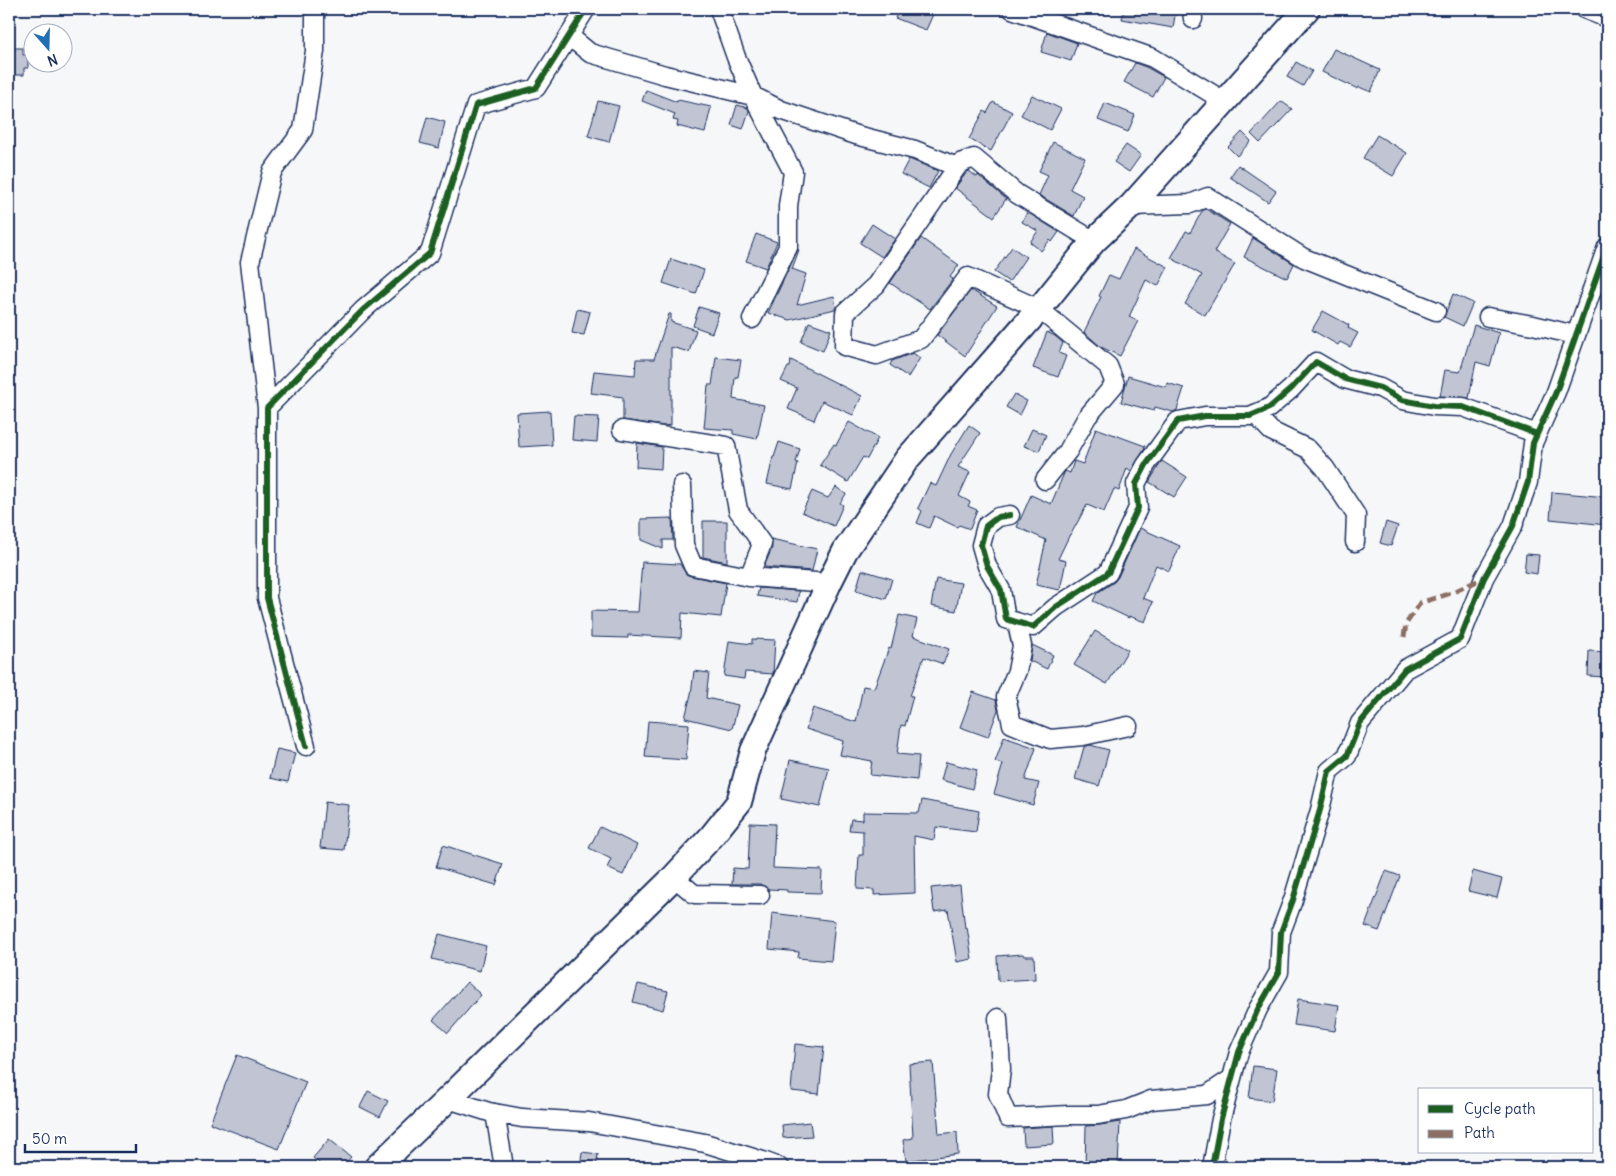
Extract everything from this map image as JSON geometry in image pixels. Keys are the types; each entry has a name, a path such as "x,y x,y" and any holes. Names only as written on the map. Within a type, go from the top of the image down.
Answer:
{"main road":[{"path":"377,1167 674,877 711,837 739,802 753,751 829,583 846,551 908,459 1039,310 1094,241 1131,206 1306,9"}],"street":[{"path":"306,746 267,598 267,408 250,262 272,172 303,130 315,51 315,9"},
{"path":"267,408 363,310 430,253 476,105 536,88 586,9"},
{"path":"718,9 753,96 793,172 788,206 788,247 752,319"},
{"path":"1012,9 1153,58 1224,101"},
{"path":"1584,9 1607,18"},
{"path":"569,36 590,53 665,75 753,96 781,110 856,135 915,150 957,166"},
{"path":"1045,480 1068,451 1087,417 1114,384 1108,366 1039,310 968,277 922,339 877,355 844,346 844,313 876,285 957,166 974,158 1017,194 1094,241"},
{"path":"1131,206 1190,204 1208,197 1304,258 1436,311"},
{"path":"1212,1167 1221,1119 1240,1052 1258,1009 1279,972 1281,932 1293,900 1320,810 1329,771 1347,756 1360,723 1405,670 1460,638 1484,578 1513,526 1528,482 1533,443 1556,392 1607,247"},
{"path":"1488,317 1575,335"},
{"path":"1010,515 998,517 986,526 981,545 987,566 1002,590 1006,619 1033,627 1056,606 1108,572 1138,508 1136,484 1146,465 1178,421 1205,416 1250,416 1255,414 1269,408 1291,389 1316,362 1345,379 1380,388 1402,400 1434,406 1464,407 1537,434"},
{"path":"1255,414 1271,431 1308,449 1325,468 1356,515 1355,542"},
{"path":"622,430 726,446 738,510 762,544 749,577"},
{"path":"682,485 684,545 693,566 749,577 829,583"},
{"path":"1018,622 1022,646 1016,671 1006,697 1012,724 1050,739 1083,736 1128,726"},
{"path":"674,877 694,894 760,895"},
{"path":"998,1018 1001,1069 998,1094 1008,1118 1098,1115 1117,1112 1151,1100 1207,1095 1232,1079"},
{"path":"448,1099 495,1113 522,1118 589,1122 696,1141 763,1160 778,1167"},
{"path":"495,1113 504,1167"}],"building":[{"path":"899,9 925,9 934,12 926,30 895,18"},
{"path":"1124,9 1176,9 1173,28 1122,19"},
{"path":"1047,32 1077,43 1071,61 1041,52"},
{"path":"9,48 22,48 22,72 24,72 24,75 9,75"},
{"path":"1334,49 1380,70 1371,92 1359,87 1358,89 1322,72"},
{"path":"1296,62 1312,71 1303,86 1287,77"},
{"path":"1135,63 1164,77 1153,97 1124,82"},
{"path":"646,90 677,102 678,100 711,107 705,133 677,126 678,121 673,120 675,114 642,101"},
{"path":"1032,95 1061,109 1050,130 1021,115"},
{"path":"598,101 619,106 609,142 588,136"},
{"path":"1281,101 1292,109 1260,143 1251,134"},
{"path":"993,102 1012,112 991,151 969,139 984,111 987,113"},
{"path":"1105,103 1135,115 1128,132 1098,120"},
{"path":"737,105 748,108 749,111 743,129 731,125"},
{"path":"427,117 445,122 439,148 420,143"},
{"path":"1242,132 1251,141 1237,156 1228,147"},
{"path":"1377,135 1407,153 1393,176 1363,158"},
{"path":"1053,142 1085,158 1070,189 1083,196 1074,216 1039,195 1048,175 1039,171"},
{"path":"1126,145 1141,155 1129,172 1114,162"},
{"path":"909,159 938,171 929,188 901,174"},
{"path":"1238,165 1276,191 1268,202 1230,177"},
{"path":"969,171 977,177 978,175 1006,199 994,217 955,188"},
{"path":"1206,209 1230,224 1214,252 1235,264 1205,315 1185,304 1202,275 1171,258 1186,231 1190,233 1202,211"},
{"path":"1027,212 1059,232 1052,242 1050,240 1041,251 1030,242 1038,231 1022,222"},
{"path":"872,224 895,239 882,257 860,243"},
{"path":"756,234 777,242 766,268 746,261"},
{"path":"921,238 959,265 950,277 953,279 930,309 890,283"},
{"path":"1253,238 1294,264 1287,278 1244,257"},
{"path":"1012,247 1026,257 1009,282 994,272"},
{"path":"798,249 792,269 806,274 797,305 834,296 836,307 835,309 790,320 768,313"},
{"path":"1134,249 1168,267 1158,286 1146,280 1129,317 1138,321 1120,356 1101,347 1084,332 1101,297 1099,296 1109,275 1119,279"},
{"path":"671,259 704,270 696,294 663,283"},
{"path":"971,290 997,306 965,356 937,335"},
{"path":"1453,294 1473,303 1463,326 1444,317"},
{"path":"699,307 719,313 712,333 693,326"},
{"path":"577,309 590,312 584,335 572,333"},
{"path":"1323,311 1349,325 1348,328 1358,333 1350,347 1340,342 1338,345 1312,330"},
{"path":"669,314 671,314 671,322 696,330 689,352 671,347 671,425 664,426 623,420 623,397 591,393 594,371 635,375 636,359 654,359"},
{"path":"809,322 831,330 823,351 801,342"},
{"path":"1474,325 1499,333 1490,366 1476,362 1469,398 1440,396 1445,370 1460,372"},
{"path":"1047,332 1063,343 1059,353 1066,356 1058,377 1033,368"},
{"path":"913,353 920,358 908,377 890,365 892,361"},
{"path":"716,357 741,360 738,377 735,377 733,399 764,405 757,439 733,434 733,430 704,428 708,385 712,385"},
{"path":"791,360 862,396 853,415 822,401 814,420 788,409 797,388 781,381 788,367 790,367"},
{"path":"1128,376 1166,387 1167,383 1184,388 1177,410 1173,412 1155,407 1154,411 1121,402"},
{"path":"1014,394 1027,401 1020,415 1006,407"},
{"path":"550,411 552,445 519,447 517,413"},
{"path":"574,416 599,417 597,442 572,440"},
{"path":"849,422 878,438 867,459 863,457 848,482 820,465 834,444 836,445"},
{"path":"969,425 980,433 958,467 970,472 959,496 970,502 968,506 977,510 970,529 959,525 957,527 934,516 929,528 917,523 922,511 918,508 930,483 936,486 951,454"},
{"path":"1096,428 1145,446 1144,450 1131,471 1127,468 1119,491 1114,489 1104,512 1087,505 1058,559 1066,561 1060,590 1036,585 1046,540 1017,527 1031,495 1051,504 1065,471 1070,473 1074,461 1083,464"},
{"path":"1032,429 1046,435 1039,451 1024,446"},
{"path":"779,442 800,449 792,489 767,484 773,457"},
{"path":"637,443 662,447 661,469 636,467"},
{"path":"1162,461 1187,477 1174,497 1149,482"},
{"path":"836,487 846,494 840,503 843,505 834,526 802,512 812,491 828,498"},
{"path":"1552,492 1607,497 1607,525 1550,519"},
{"path":"672,518 673,540 663,540 663,549 641,540 641,519"},
{"path":"703,521 727,521 727,562 703,557"},
{"path":"1386,522 1398,526 1391,546 1380,543"},
{"path":"1140,528 1180,546 1169,571 1156,565 1143,598 1153,602 1145,622 1129,616 1129,618 1093,601 1097,593 1114,582 1118,577"},
{"path":"771,539 817,549 812,571 764,567 772,548"},
{"path":"1526,554 1539,555 1537,574 1524,572"},
{"path":"642,562 680,564 686,574 726,583 721,617 682,613 681,638 628,635 628,638 591,637 591,611 638,612"},
{"path":"862,570 892,579 886,599 856,590"},
{"path":"936,579 961,583 956,611 931,606"},
{"path":"759,588 799,591 797,602 757,596"},
{"path":"899,615 917,619 913,636 949,649 943,664 924,657 910,696 913,696 905,726 901,725 897,754 919,756 917,780 870,775 872,761 840,755 843,741 806,729 813,708 856,722 863,686 874,688 889,648 891,649"},
{"path":"1095,631 1128,650 1107,684 1074,665"},
{"path":"752,639 775,640 773,674 745,672 744,679 724,676 729,641 752,644"},
{"path":"1032,645 1053,655 1047,669 1030,661"},
{"path":"1589,651 1607,652 1607,677 1588,676"},
{"path":"694,671 709,673 706,698 738,705 732,729 685,718"},
{"path":"973,692 996,700 998,710 988,737 960,727"},
{"path":"648,721 689,724 686,760 645,757"},
{"path":"1004,737 1036,748 1025,780 1039,783 1033,805 994,794 1003,764 995,762"},
{"path":"1090,745 1109,750 1099,786 1075,779 1084,747"},
{"path":"277,749 295,753 288,782 270,778"},
{"path":"790,760 829,768 820,807 781,799"},
{"path":"946,762 977,770 972,789 941,780"},
{"path":"922,800 979,811 976,832 936,827 934,840 914,836 915,893 874,895 874,890 857,889 859,855 863,855 863,831 849,830 851,819 863,820 863,812 919,813"},
{"path":"325,802 349,805 344,850 320,848"},
{"path":"750,823 775,824 773,868 822,870 821,893 787,892 787,890 769,889 760,884 732,884 733,868 748,869"},
{"path":"600,827 637,845 623,875 607,868 611,859 589,848"},
{"path":"443,845 503,864 496,885 436,867"},
{"path":"1386,871 1400,876 1379,931 1365,926"},
{"path":"1473,871 1502,879 1497,898 1468,891"},
{"path":"960,885 965,928 967,927 972,959 957,962 948,910 934,912 931,888"},
{"path":"772,913 835,921 831,961 798,958 799,952 769,949"},
{"path":"439,934 486,946 480,971 432,959"},
{"path":"1023,954 1024,956 1034,956 1035,979 998,981 997,956"},
{"path":"467,982 481,995 448,1033 433,1020"},
{"path":"638,984 668,991 663,1010 633,1002"},
{"path":"1298,999 1339,1005 1335,1031 1294,1025"},
{"path":"795,1044 824,1047 819,1094 791,1091"},
{"path":"237,1055 306,1082 279,1149 210,1123"},
{"path":"933,1062 939,1134 957,1132 958,1154 906,1161 903,1140 913,1138 909,1064"},
{"path":"1253,1066 1277,1069 1272,1101 1249,1098"},
{"path":"368,1091 388,1101 380,1117 360,1107"},
{"path":"810,1122 812,1136 783,1138 782,1125"},
{"path":"1120,1122 1118,1167 1085,1167 1086,1126"},
{"path":"1053,1126 1054,1144 1024,1146 1023,1128"},
{"path":"329,1139 351,1157 342,1167 324,1167 313,1158"},
{"path":"582,1152 598,1154 596,1167 580,1167"}],"marked path":[{"path":"1404,637 1406,624 1420,603 1451,593 1484,578"}],"cycle path":[{"path":"306,746 267,598 267,408 363,310 430,253 476,105 536,88 586,9"},
{"path":"1212,1167 1221,1119 1239,1052 1258,1009 1279,972 1281,932 1293,900 1320,810 1329,771 1347,756 1360,723 1405,669 1460,639 1484,578 1513,526 1528,482 1533,443 1556,392 1607,247"},
{"path":"1010,515 998,517 986,526 981,545 987,566 1001,590 1006,619 1033,627 1056,607 1108,573 1138,508 1136,484 1146,465 1178,421 1205,416 1250,416 1269,408 1291,389 1316,362 1345,379 1380,388 1402,400 1434,406 1463,407 1537,434"}]}
